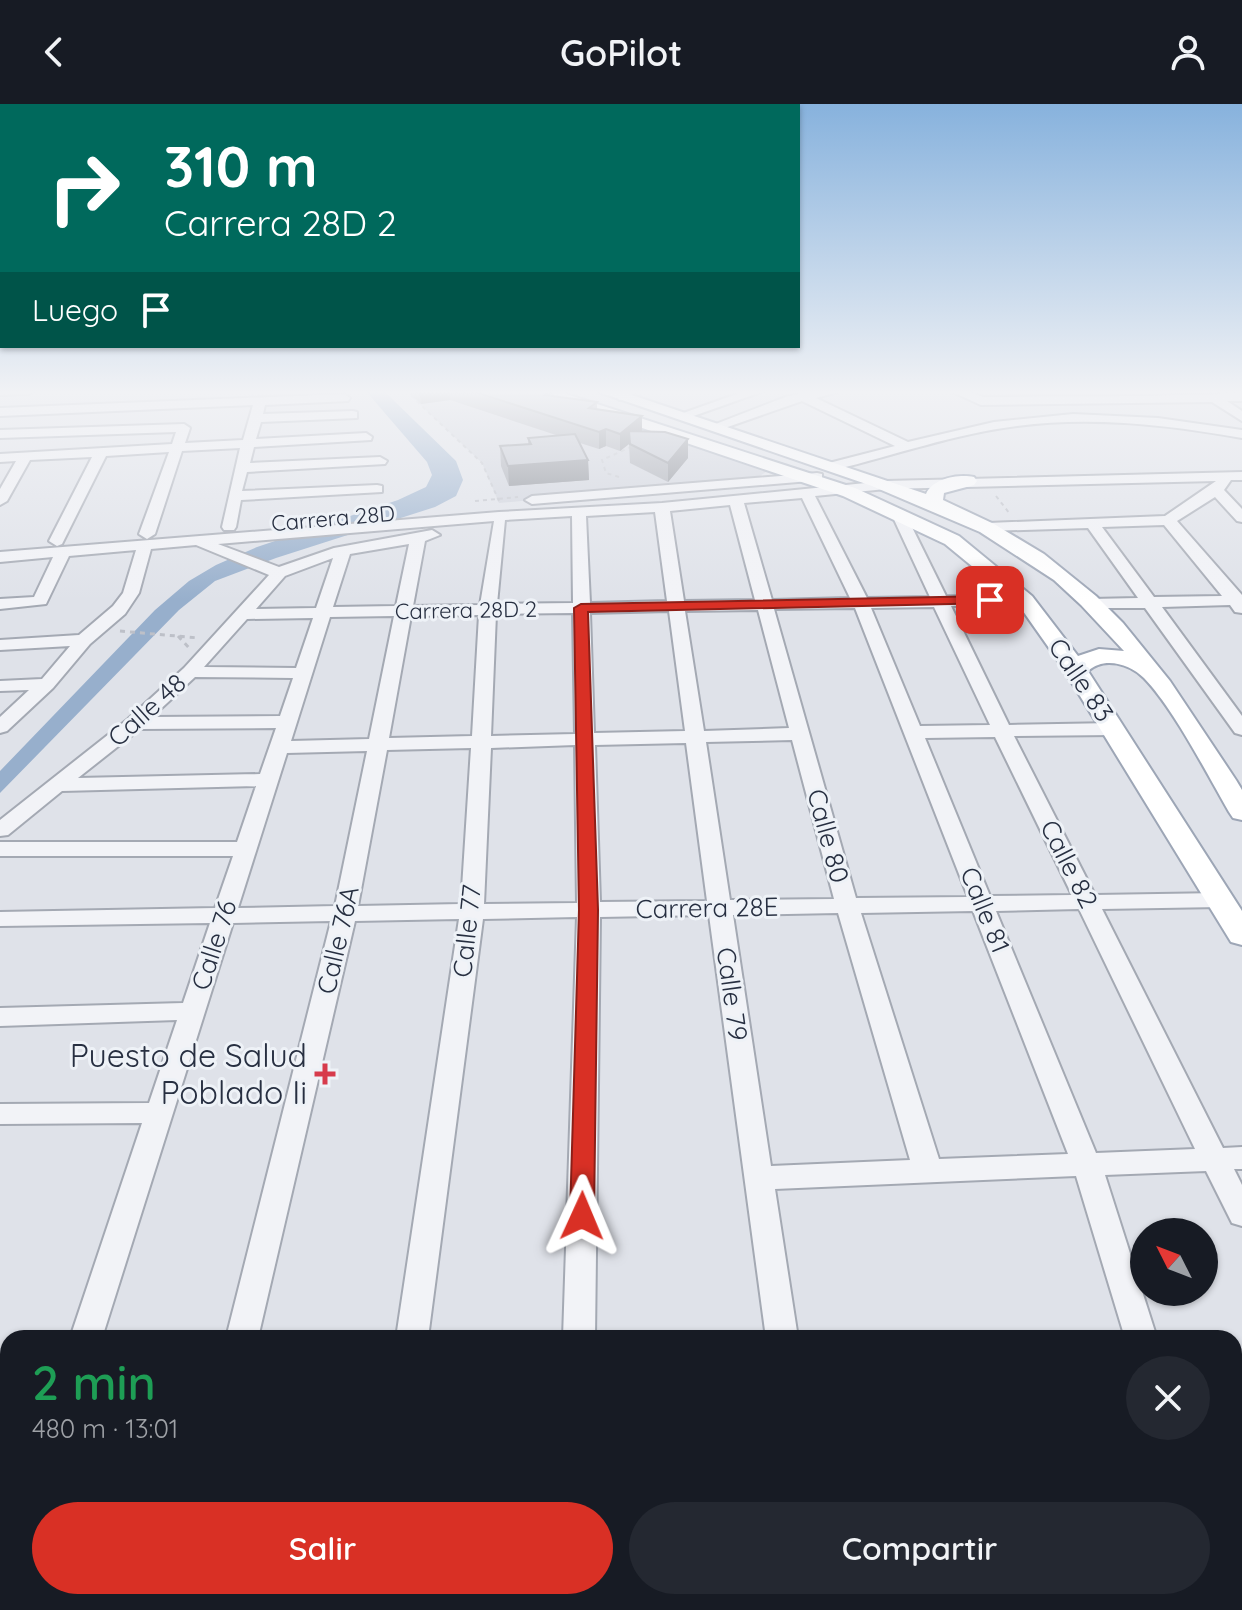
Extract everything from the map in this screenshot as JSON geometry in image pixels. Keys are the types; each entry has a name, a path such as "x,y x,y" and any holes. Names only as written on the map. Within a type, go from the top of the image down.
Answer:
{"main road":[{"path":"758,460 822,481"},
{"path":"781,460 822,481"},
{"name":"Calle 83","path":"822,481 872,480 988,527 1041,560 1091,604 1150,672 1199,739 1242,812"},
{"path":"939,506 934,501 935,491 947,484 976,480"},
{"name":"Calle 83","path":"822,481 898,513 973,555 1025,600 1114,729 1242,935"},
{"path":"1044,625 1061,636 1086,641 1108,637 1112,626"},
{"path":"1076,671 1080,663 1090,658 1106,656 1124,658 1150,672"}],"street":[{"path":"0,501 23,460"},
{"path":"0,604 40,601 98,460"},
{"path":"0,727 47,684 84,640 119,610 131,593 172,460"},
{"path":"229,527 243,460"},
{"name":"Carrera 28D","path":"448,510 579,512 736,499 822,481 882,460"},
{"path":"241,468 380,461"},
{"name":"Carrera 28D","path":"270,571 343,552 418,526 500,513 822,481 1238,473"},
{"path":"872,480 1238,473"},
{"path":"988,527 1168,520 1238,473"},
{"name":"Carrera 28D","path":"822,481 872,480"},
{"path":"0,551 448,510 822,481"},
{"path":"418,526 822,481"},
{"name":"Calle 81","path":"822,481 861,603 1087,1165 1139,1330"},
{"path":"234,496 377,489"},
{"path":"1216,490 1242,518"},
{"name":"Calle 80","path":"736,499 847,906 928,1171"},
{"name":"Calle 79","path":"662,507 781,1330"},
{"path":"579,512 589,910 579,1330"},
{"name":"Calle 77","path":"413,1330 472,911 488,610 500,513"},
{"name":"Carrera 28D","path":"0,551 146,540 229,527 418,526 543,513"},
{"name":"Calle 82","path":"898,513 1088,902 1230,1159 1242,1214"},
{"path":"1168,520 1239,603"},
{"path":"1091,522 1241,728"},
{"name":"Calle 76A","path":"244,1330 345,913 406,611 418,526"},
{"name":"Carrera 28D","path":"146,540 198,541 266,529"},
{"path":"198,541 270,571"},
{"name":"Calle 76","path":"89,1330 343,552"},
{"name":"Calle 48","path":"0,830 135,723 190,672 243,614 270,571"},
{"name":"Carrera 28D 2","path":"243,614 1025,600"},
{"path":"1091,604 1239,603"},
{"path":"0,645 84,640"},
{"path":"190,672 304,673"},
{"path":"0,686 47,684"},
{"path":"135,723 287,722"},
{"path":"913,732 1114,729"},
{"path":"279,747 800,734"},
{"path":"58,785 268,780"},
{"path":"0,849 246,849"},
{"name":"Carrera 28E","path":"0,919 1221,900"},
{"path":"0,1017 193,1011"},
{"path":"0,1114 159,1113"},
{"path":"759,1178 1230,1159"}],"path":[{"path":"479,460 500,513"},
{"path":"604,460 601,463 608,475 623,477"},
{"path":"976,480 1018,525"},
{"path":"125,632 220,640"}],"shaded area":[{"path":"479,460 740,460 766,472 753,480 499,503"}],"water":[{"path":"456,461 463,480 456,496 435,507 215,581 179,610 0,793 0,771 155,610 189,581 257,547 398,500 426,487 432,475 427,462"}],"building":[{"path":"506,460 584,460 508,466"}],"place":[{"name":"Puesto de Salud Poblado Ii","path":"325,1074"}],"route":[{"path":"582,1216 589,910 581,608 990,600"}]}
